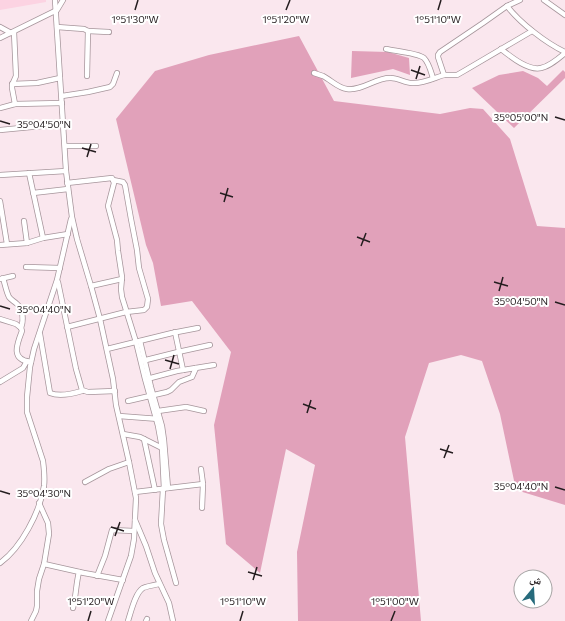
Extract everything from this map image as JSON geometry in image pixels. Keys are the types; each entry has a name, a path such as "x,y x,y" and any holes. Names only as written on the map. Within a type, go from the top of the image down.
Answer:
{"street":[{"path":"56,0 64,146 72,217 107,349 118,416 135,492 134,539 131,556 108,621"},
{"path":"0,38 57,10 63,0"},
{"path":"444,75 438,57 440,52 507,6 520,0"},
{"path":"544,0 565,15"},
{"path":"501,49 525,65 540,69 551,64 565,53 532,31 513,14 507,6"},
{"path":"0,27 12,33"},
{"path":"57,27 84,28 88,31 109,32"},
{"path":"87,76 88,31"},
{"path":"314,73 322,75 339,87 346,89 358,88 383,79 392,78 411,83 426,82 444,75 457,74 532,31"},
{"path":"12,33 16,76 12,84 12,88 15,104"},
{"path":"386,49 422,57 426,61 433,78"},
{"path":"62,96 110,87 117,73"},
{"path":"12,84 37,83 60,78"},
{"path":"0,108 15,104 62,103"},
{"path":"0,130 63,124"},
{"path":"64,146 96,146"},
{"path":"0,175 66,171"},
{"path":"29,173 43,238"},
{"path":"67,183 112,178 113,180 123,182 126,185 140,268 148,299 147,307 144,310 126,312 100,320 67,327"},
{"path":"113,180 114,183 108,206 117,240 122,279 122,297 126,312 138,341 151,395 159,419"},
{"path":"33,193 68,189"},
{"path":"0,201 7,244"},
{"path":"0,382 23,368 29,361 38,340 57,280 72,217"},
{"path":"24,221 27,242"},
{"path":"0,245 27,242 43,238 76,235"},
{"path":"26,267 60,268"},
{"path":"13,276 1,279 10,299 18,304 21,310 23,319 22,330 16,350 21,359 29,361"},
{"path":"91,286 122,279"},
{"path":"57,280 82,391"},
{"path":"0,319 16,324 22,328"},
{"path":"107,349 175,332 198,328"},
{"path":"40,332 50,393 60,395 82,391 115,391"},
{"path":"175,332 183,370"},
{"path":"38,340 42,345"},
{"path":"143,361 210,345"},
{"path":"0,563 22,540 40,503 44,485 42,456 27,412 29,361"},
{"path":"147,379 183,370 214,365"},
{"path":"128,401 168,391 179,382 191,378 196,368"},
{"path":"151,395 158,411 160,433 164,449 165,488 161,518 162,528 176,583"},
{"path":"158,411 186,407 204,411"},
{"path":"118,416 159,419"},
{"path":"123,434 144,438 164,449"},
{"path":"144,438 155,490"},
{"path":"86,482 109,469 129,462"},
{"path":"201,469 203,484 202,508"},
{"path":"135,492 203,484"},
{"path":"32,621 37,606 38,579 44,564 49,534 48,523 40,503"},
{"path":"135,520 159,584 169,603 173,621"},
{"path":"97,576 106,556 112,530 134,531"},
{"path":"44,564 97,576 123,580"},
{"path":"73,608 76,598 76,587 79,572"},
{"path":"128,621 134,602 140,592 145,587 159,584"}],"shaded area":[{"path":"0,0 46,0 46,2 0,10"},
{"path":"299,36 334,101 440,114 470,108 483,109 510,139 537,226 565,228 565,505 516,490 500,414 482,361 461,355 429,363 405,437 421,621 298,621 297,552 315,465 286,449 260,573 226,544 214,425 231,352 192,301 161,306 153,263 146,245 116,119 155,71 209,55"},
{"path":"352,51 388,52 409,58 410,75 393,69 351,78"},
{"path":"563,70 565,72 565,78 514,128 472,88 499,75 523,71 538,78 547,86"}]}
